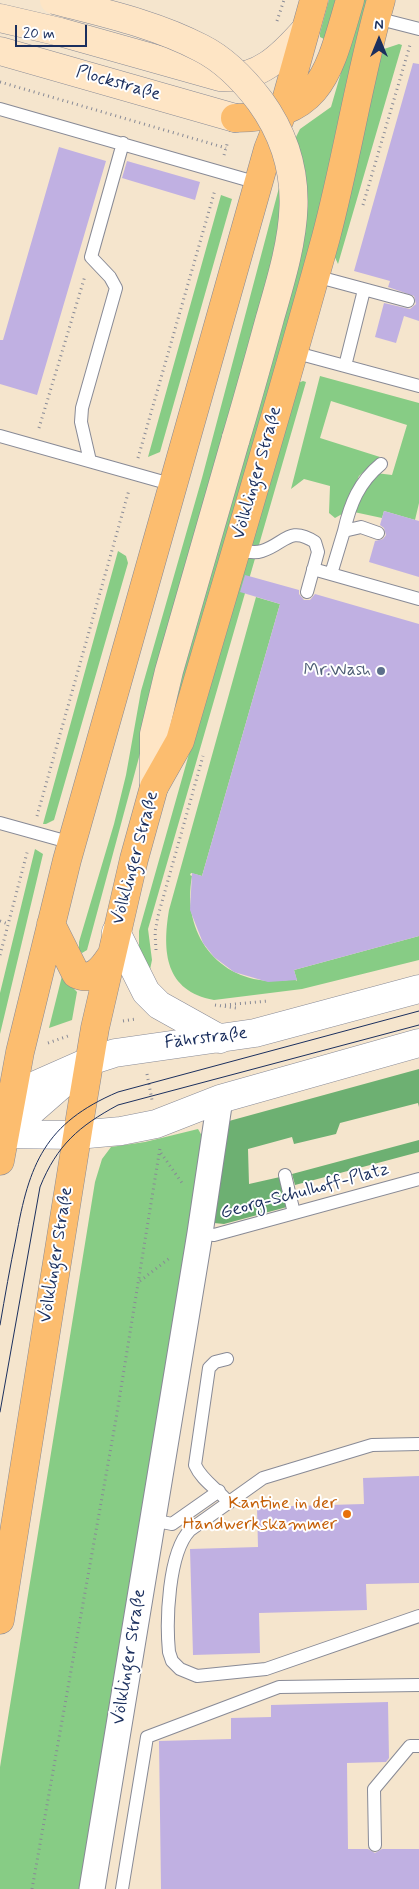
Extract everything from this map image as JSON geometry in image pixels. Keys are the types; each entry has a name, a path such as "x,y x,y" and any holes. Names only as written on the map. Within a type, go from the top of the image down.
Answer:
{"main road":[{"path":"54,0 168,32 203,49 229,67 249,86 266,110 280,136 289,163 294,191 294,224 287,260 169,671 154,734 154,787"},
{"path":"0,1161 6,1099 20,1052 72,843 258,183 268,149 283,111 314,0"},
{"path":"235,118 261,118 283,111 306,99 322,83 333,58 350,0"},
{"name":"Völklinger Straße","path":"0,1620 77,1135 113,945 154,787 180,741 293,352 339,184 363,65 379,9"},
{"name":"Plockstraße","path":"0,18 60,32 220,77 235,79 265,67 284,54 305,30"},
{"name":"Plockstraße","path":"0,51 235,118"},
{"path":"235,118 256,135 268,149"},
{"path":"51,924 68,961 76,974 81,976 88,977 96,974 113,945"}],"street":[{"path":"113,945 146,992 159,1005 220,1039"},
{"name":"Fährstraße","path":"6,1099 90,1061 115,1053 158,1045 220,1039 297,1023 419,989"},
{"path":"2,1134 77,1135 121,1131 156,1124 220,1098 419,1043"},
{"path":"2,1134 90,1061"},
{"name":"Völklinger Straße","path":"92,1889 200,1233 220,1098"}],"lane":[{"path":"379,9 417,29"},
{"path":"0,109 258,183"},
{"path":"90,461 81,422 82,408 116,288 110,277 90,257 123,144"},
{"path":"314,276 408,301"},
{"path":"345,366 364,290"},
{"path":"293,352 419,386"},
{"path":"0,436 174,485"},
{"path":"331,574 354,497 363,482 381,464"},
{"path":"344,531 361,527 378,532"},
{"path":"236,548 251,552 263,550 294,534 306,536 315,542 318,552 307,592"},
{"path":"313,569 419,599"},
{"path":"0,823 72,843"},
{"path":"285,1175 294,1213"},
{"name":"Georg-Schulhoff-Platz","path":"200,1233 214,1235 419,1179"},
{"path":"227,1359 215,1362 209,1368 195,1454 195,1465 199,1473 229,1503"},
{"path":"419,1444 372,1445 262,1478 183,1537 173,1562 168,1640 172,1661 180,1669 197,1676 266,1669 419,1616"},
{"path":"152,1520 172,1524 219,1491"},
{"path":"122,1889 147,1737 279,1687 419,1685"},
{"path":"375,1845 374,1789 410,1746 419,1746"}],"path":[{"path":"384,133 417,29"},
{"path":"0,82 226,148"},
{"path":"34,445 90,257"},
{"path":"0,921 8,924"},
{"path":"119,1022 138,1019"},
{"path":"46,1044 70,1035"},
{"path":"148,1077 152,1102"},
{"path":"32,1889 126,1360 159,1162 159,1145"}],"green space":[{"path":"329,0 337,0 326,38 324,39 320,37 320,33"},
{"path":"362,0 369,0 324,208 172,724 145,735 87,950 82,953 79,950 79,942 114,824 126,775 141,691 202,478 280,184 292,145 300,129 331,107"},
{"path":"399,44 402,45 338,264 333,253 381,50"},
{"path":"221,195 232,199 160,452 148,457"},
{"path":"320,376 419,403 419,503 415,520 384,511 382,518 354,512 355,502 376,473 392,475 407,425 331,401 320,438 380,457 359,476 342,514 335,518 329,513 330,486 304,479 291,489"},
{"path":"303,381 306,382 148,929 152,960 148,979 139,957 139,931 293,385"},
{"path":"118,551 126,556 128,563 54,820 43,824"},
{"path":"256,597 280,604 202,876 191,873 190,875 192,876 190,900 194,921 202,941 214,957 230,969 249,978 270,981 294,979 297,981 294,970 419,936 419,960 302,989 214,1000 185,988 176,979 167,955 167,926 169,910"},
{"path":"35,849 43,854 0,1034 0,993"},
{"path":"62,976 77,992 72,1020 49,1028"},
{"path":"419,1069 419,1107 418,1103 340,1123 336,1134 294,1144 292,1137 248,1149 249,1184 280,1177 287,1207 224,1224 214,1223 229,1121"},
{"path":"198,1129 205,1141 82,1889 0,1889 0,1767 95,1182 102,1159 111,1147 145,1142"},
{"path":"419,1140 419,1152 295,1185 292,1174"}],"building":[{"path":"413,63 419,64 419,321 404,316 396,343 375,337 384,303 410,309 416,304 414,296 388,287 390,281 354,271"},
{"path":"59,147 106,161 37,395 0,384 0,340 3,340"},
{"path":"127,161 200,182 195,200 122,178"},
{"path":"384,511 419,521 419,577 369,562 375,541 383,539 386,535 384,528 380,525"},
{"path":"245,575 299,590 299,594 304,600 310,600 315,594 419,624 419,936 294,970 297,980 268,982 234,972 214,957 203,943 190,910 192,873 202,876 280,604 240,592"},
{"path":"419,1476 419,1583 366,1584 367,1610 259,1613 260,1653 193,1655 190,1549 258,1547 257,1507 364,1504 363,1478"},
{"path":"388,1702 389,1758 386,1762 347,1763 348,1849 368,1849 375,1853 382,1849 419,1849 419,1889 161,1889 159,1741 231,1739 231,1718 271,1717 271,1705"}],"tram line":[{"path":"0,1325 27,1188 44,1149 57,1132 73,1117 93,1104 118,1092 419,1011"},
{"path":"0,1412 40,1187 54,1159 71,1138 92,1121 118,1105 419,1025"}],"place":[{"name":"Mr.Wash","path":"381,671"},
{"name":"Kantine in der Handwerkskammer","path":"347,1514"}]}
